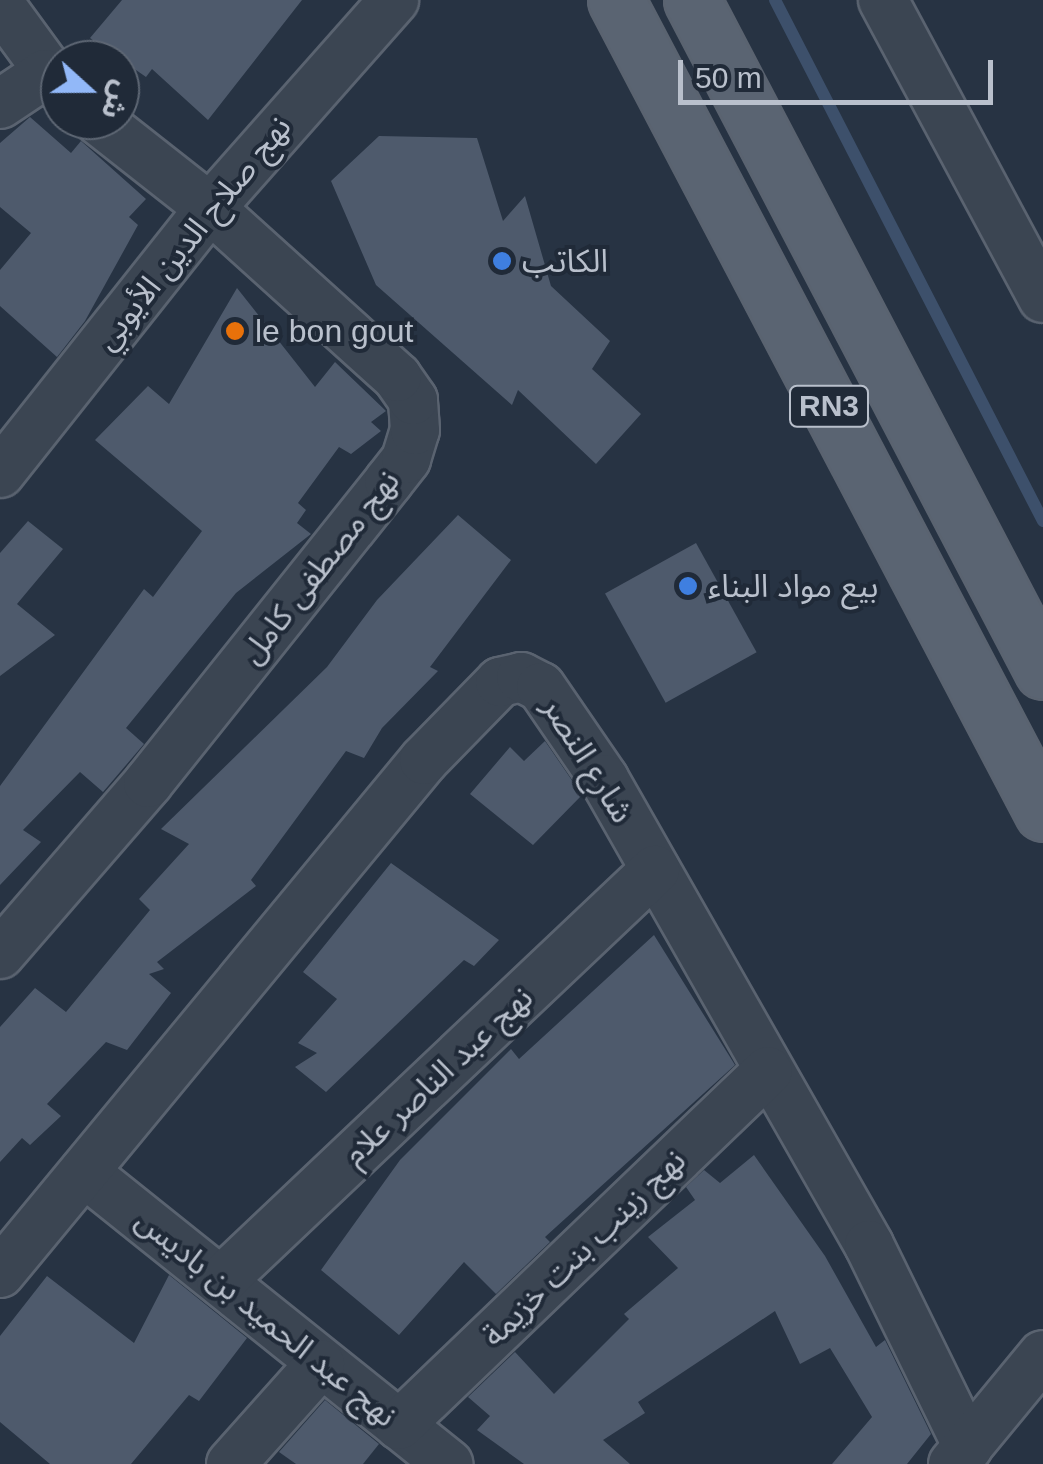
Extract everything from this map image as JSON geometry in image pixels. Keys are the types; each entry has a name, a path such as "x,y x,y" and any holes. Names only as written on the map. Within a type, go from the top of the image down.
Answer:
{"main road":[{"name":"RN3","path":"616,0 1043,813"},
{"name":"RN3","path":"692,0 1043,671"}],"street":[{"name":"نهج صلاح الدين الأيوبي","path":"0,473 210,208 394,0"},
{"path":"882,0 1043,298"},
{"path":"0,5 40,62"},
{"path":"0,104 40,86"},
{"name":"نهج مصطفى كامل","path":"0,954 148,784 389,481 415,430 413,400 397,376 210,208 123,140"},
{"name":"شارع النصر","path":"0,1273 424,760 500,682 521,677 541,686 604,779 868,1245 960,1455"},
{"name":"نهج عبد الناصر علام","path":"222,1281 655,870"},
{"name":"نهج زينب بنت خزيمة","path":"400,1426 768,1072"},
{"name":"نهج عبد الحميد بن باديس","path":"84,1172 448,1464"},
{"path":"960,1455 1043,1355"},
{"path":"231,1464 320,1364"}],"building":[{"path":"122,0 302,0 208,120 152,69 146,77 140,73 140,40 90,38"},
{"path":"30,117 40,126 40,140 56,140 71,153 81,141 146,199 129,217 138,225 85,321 57,357 0,306 0,270 31,233 0,207 0,143"},
{"path":"379,136 477,138 503,221 525,196 551,286 610,341 592,369 641,414 596,464 518,390 512,405 376,285 331,181"},
{"path":"237,288 315,387 335,362 386,411 371,422 381,431 351,454 339,447 298,503 306,510 297,523 311,534 236,593 126,728 144,744 103,792 80,772 23,830 41,842 0,885 0,786 144,589 153,597 202,531 95,440 148,386 169,404"},
{"path":"458,515 511,560 430,667 438,671 382,728 364,758 346,751 251,880 256,886 157,962 164,969 149,974 171,993 127,1050 106,1042 47,1104 61,1116 30,1145 22,1138 0,1162 0,1027 35,988 66,1012 150,910 139,899 189,844 161,829 327,667 377,600"},
{"path":"28,521 63,549 17,604 55,635 0,676 0,553"},
{"path":"696,543 757,652 666,703 605,593"},
{"path":"545,741 582,795 533,845 470,794 510,747 524,761"},
{"path":"391,863 499,940 474,966 464,960 326,1092 295,1067 317,1053 298,1043 337,999 303,972"},
{"path":"654,935 735,1065 545,1237 550,1242 496,1294 464,1262 399,1335 321,1270 400,1160 511,1049 519,1059"},
{"path":"754,1155 825,1256 876,1347 885,1340 931,1434 907,1464 832,1464 872,1417 830,1348 800,1364 775,1311 638,1402 645,1413 603,1440 630,1464 524,1464 477,1430 490,1416 468,1397 515,1352 554,1394 629,1319 624,1314 678,1268 648,1237 695,1200 686,1187 704,1170 720,1183"},
{"path":"169,1275 247,1338 199,1401 189,1395 131,1464 50,1464 0,1422 0,1336 47,1276 134,1343"},
{"path":"325,1400 379,1444 363,1464 296,1464 279,1452"}],"waterway":[{"path":"775,0 1043,521"}],"place":[{"name":"الكاتب","path":"502,261"},
{"name":"le bon gout","path":"235,331"},
{"name":"بيع مواد البناء","path":"688,586"}]}
